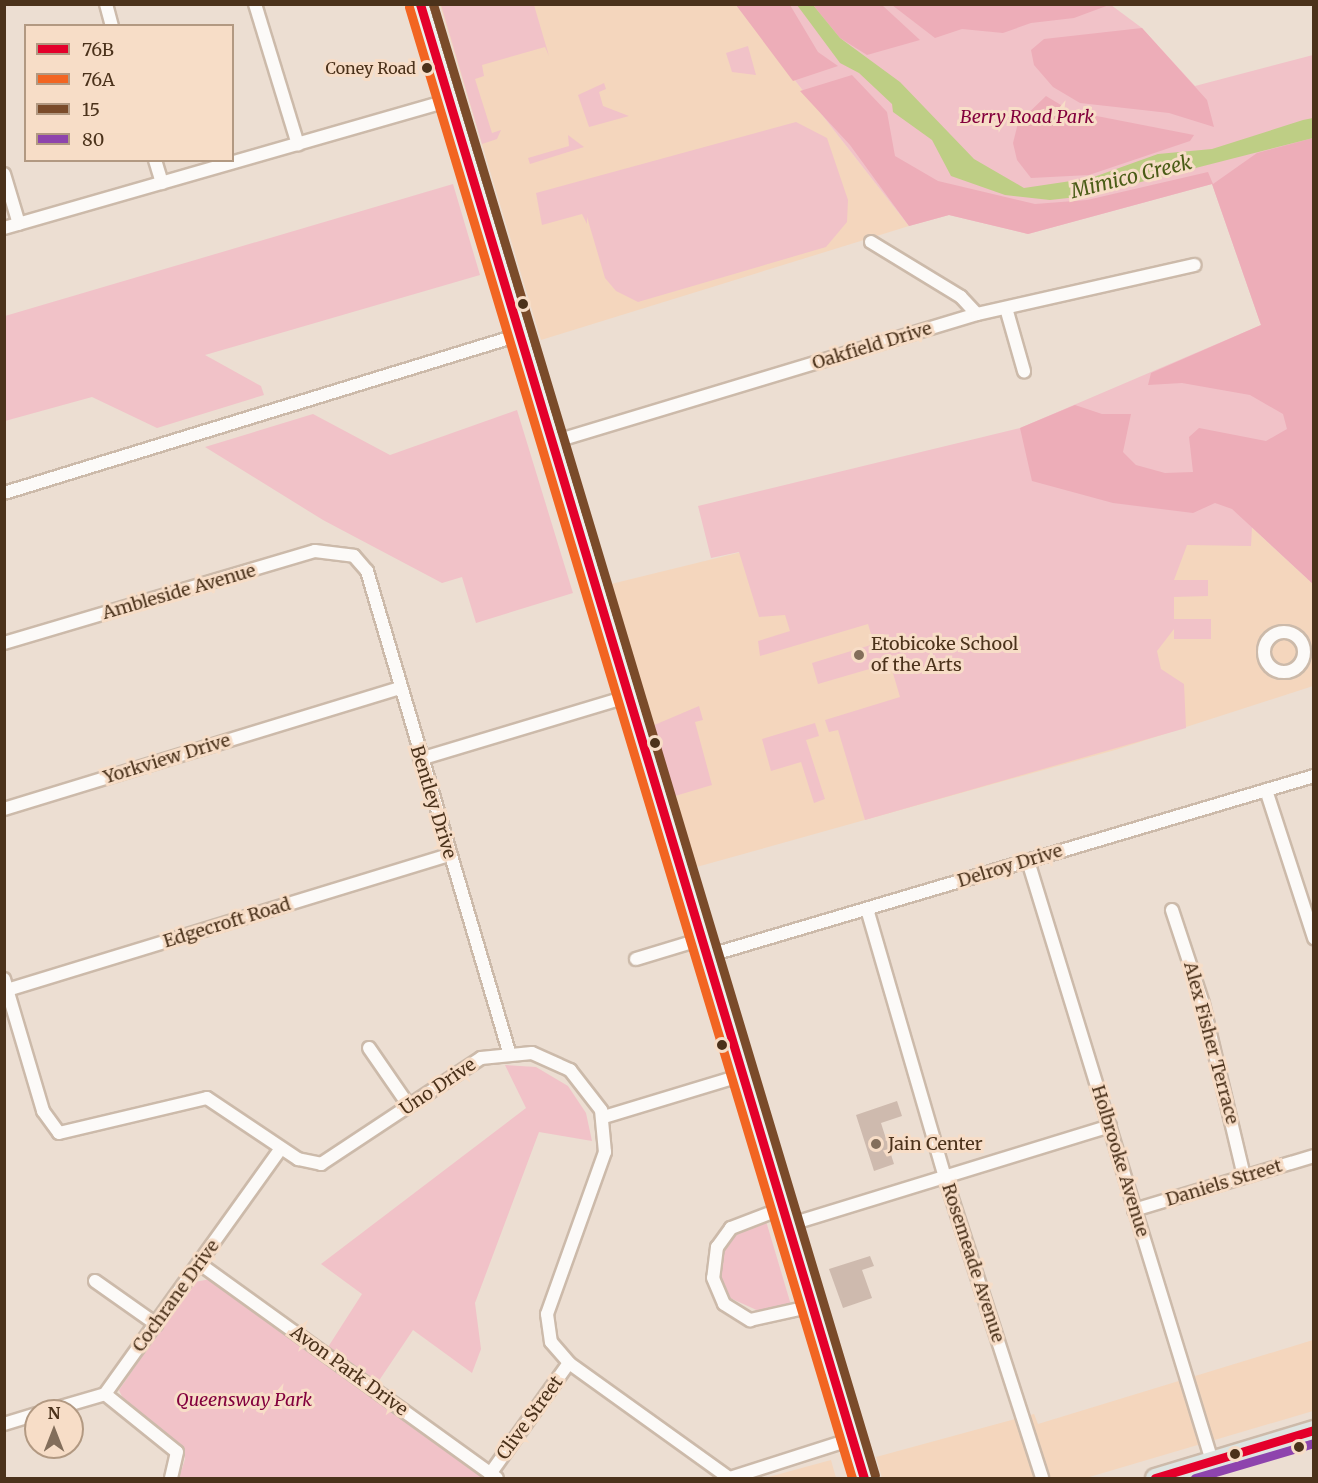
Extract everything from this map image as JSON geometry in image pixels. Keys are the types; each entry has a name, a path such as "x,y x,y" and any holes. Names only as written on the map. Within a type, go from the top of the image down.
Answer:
{"main road":[{"path":"420,4 864,1479"},
{"path":"1155,1479 1177,1475 1212,1461 1314,1430"}],"street":[{"path":"106,4 111,24"},
{"path":"255,4 298,146"},
{"path":"4,228 298,146 449,100"},
{"path":"156,162 162,183"},
{"path":"4,174 19,224"},
{"path":"871,242 961,297 977,314"},
{"name":"Oakfield Drive","path":"553,442 977,314 1195,265"},
{"path":"1006,308 1024,371"},
{"path":"4,493 519,335"},
{"name":"Ambleside Avenue","path":"4,643 315,551 354,556"},
{"name":"Bentley Drive","path":"354,556 367,571 399,688 509,1052"},
{"path":"1303,659 1314,667"},
{"name":"Yorkview Drive","path":"4,808 399,688"},
{"path":"420,759 630,696"},
{"name":"Delroy Drive","path":"707,956 1314,776"},
{"path":"1266,790 1314,938"},
{"name":"Edgecroft Road","path":"6,987 449,855"},
{"name":"Holbrooke Avenue","path":"1028,861 1212,1461"},
{"name":"Rosemeade Avenue","path":"867,909 945,1177 1042,1479"},
{"name":"Alex Fisher Terrace","path":"1172,910 1203,1004 1244,1176"},
{"path":"636,959 702,939"},
{"name":"Uno Drive","path":"6,987 43,1111 59,1133 207,1098 281,1149 310,1164 331,1161 472,1062 509,1052 540,1055 570,1070 604,1118"},
{"path":"369,1048 409,1106"},
{"path":"742,1075 604,1118 603,1169 547,1314 554,1349 569,1363 729,1479 852,1439"},
{"path":"788,1225 1110,1126"},
{"name":"Cochrane Drive","path":"105,1394 281,1149"},
{"name":"Daniels Street","path":"1134,1210 1314,1156"},
{"path":"783,1208 731,1228 717,1247 712,1278 724,1304 750,1320 813,1306"},
{"name":"Avon Park Drive","path":"200,1264 493,1476"},
{"path":"94,1281 156,1324"},
{"name":"Clive Street","path":"493,1476 569,1363"},
{"path":"84,1400 105,1394 177,1452 171,1479"},
{"path":"4,1424 24,1418"}],"shaded area":[{"path":"440,5 736,5 909,226 541,340"},
{"name":"Etobicoke School of the Arts","path":"1032,481 1232,509 1313,584 1313,686 1115,750 693,868 611,584"},
{"path":"1313,1340 1313,1411 1086,1478 882,1478 876,1457 1034,1414 1038,1424"},
{"path":"831,1460 836,1478 765,1478"}],"green space":[{"path":"441,5 534,5 549,56 545,47 482,65 484,76 475,79 492,133 501,130 497,139 482,144"},
{"name":"Berry Road Park","path":"736,5 1111,5 1142,28 1195,86 1313,55 1313,584 1252,527 1251,546 1187,545 1174,580 1208,580 1208,596 1174,597 1174,619 1211,619 1211,639 1174,639 1174,629 1157,651 1161,669 1184,684 1186,728 865,820 838,730 829,732 825,720 900,697 890,663 818,684 812,663 874,644 868,624 760,656 758,641 790,631 785,615 759,617 739,552 711,558 698,506 1020,428 1261,325 1212,184 1028,234 949,215 909,226"},
{"path":"736,5 790,5 818,52 838,66 793,81"},
{"path":"813,5 882,5 920,40 867,55 840,38"},
{"path":"892,5 1109,5 1074,18 1031,23 1003,33 962,29 935,38"},
{"path":"1142,28 1207,100 1214,127 1169,113 1080,103 1053,87 1034,65 1031,50 1044,39"},
{"path":"748,46 756,75 732,72 726,53"},
{"path":"852,75 887,112 895,156 938,181 1035,204 1087,200 1208,172 1213,184 1257,153 1313,138 1313,584 1232,509 1215,503 1193,513 1113,503 1032,481 1020,428 1075,405 1102,414 1131,414 1123,452 1136,465 1165,473 1193,472 1189,437 1199,428 1266,441 1287,429 1283,414 1250,395 1182,383 1148,385 1151,373 1261,325 1212,184 1028,234 949,215 909,226 850,145 800,91"},
{"path":"604,83 606,89 599,92 603,106 629,116 589,127 578,95"},
{"name":"Berry Road Park","path":"1046,96 1071,111 1194,135 1190,141 1089,175 1031,178 1017,160 1013,143 1018,123"},
{"path":"796,122 827,138 848,200 847,222 826,247 638,302 616,291 605,278 587,217 587,224 582,214 542,225 536,193"},
{"path":"568,135 584,147 530,164 528,158 569,146"},
{"path":"453,184 480,275 205,355 261,386 264,395 157,428 92,397 5,421 5,316"},
{"path":"517,410 573,593 476,623 462,577 442,583 323,520 205,447 313,414 390,455"},
{"path":"699,706 703,720 695,722 712,785 675,796 652,726"},
{"path":"815,723 819,736 806,740 825,799 814,803 801,762 771,771 762,739"},
{"name":"Queensway Park","path":"505,1065 536,1067 568,1086 586,1113 592,1141 539,1132 475,1303 481,1349 472,1373 413,1330 370,1394 488,1478 179,1478 185,1459 182,1447 123,1399 119,1390 194,1282 211,1279 321,1358 362,1294 321,1264 526,1108"},
{"path":"766,1221 791,1305 761,1312 730,1298 718,1273 721,1253 733,1236"}],"water":[{"name":"Mimico Creek","path":"797,5 813,5 840,38 900,82 974,159 1024,188 1091,178 1158,154 1212,149 1313,118 1313,138 1086,196 1050,200 1005,195 951,176 932,140 893,112 892,104 859,73 840,63"}],"building":[{"name":"Jain Center","path":"897,1101 902,1116 881,1123 894,1164 874,1171 856,1115"},
{"path":"870,1256 874,1266 862,1270 872,1298 843,1308 829,1269"}],"transit line":[{"name":"76B","path":"420,4 864,1478"},
{"name":"15","path":"433,4 875,1475"},
{"name":"76A","path":"409,7 852,1478"},
{"name":"76B","path":"1155,1478 1314,1430"},
{"name":"80","path":"1195,1478 1314,1443"}],"place":[{"name":"Coney Road","path":"427,68"},
{"name":"Etobicoke School of the Arts","path":"859,655"},
{"name":"Jain Center","path":"876,1144"}]}
